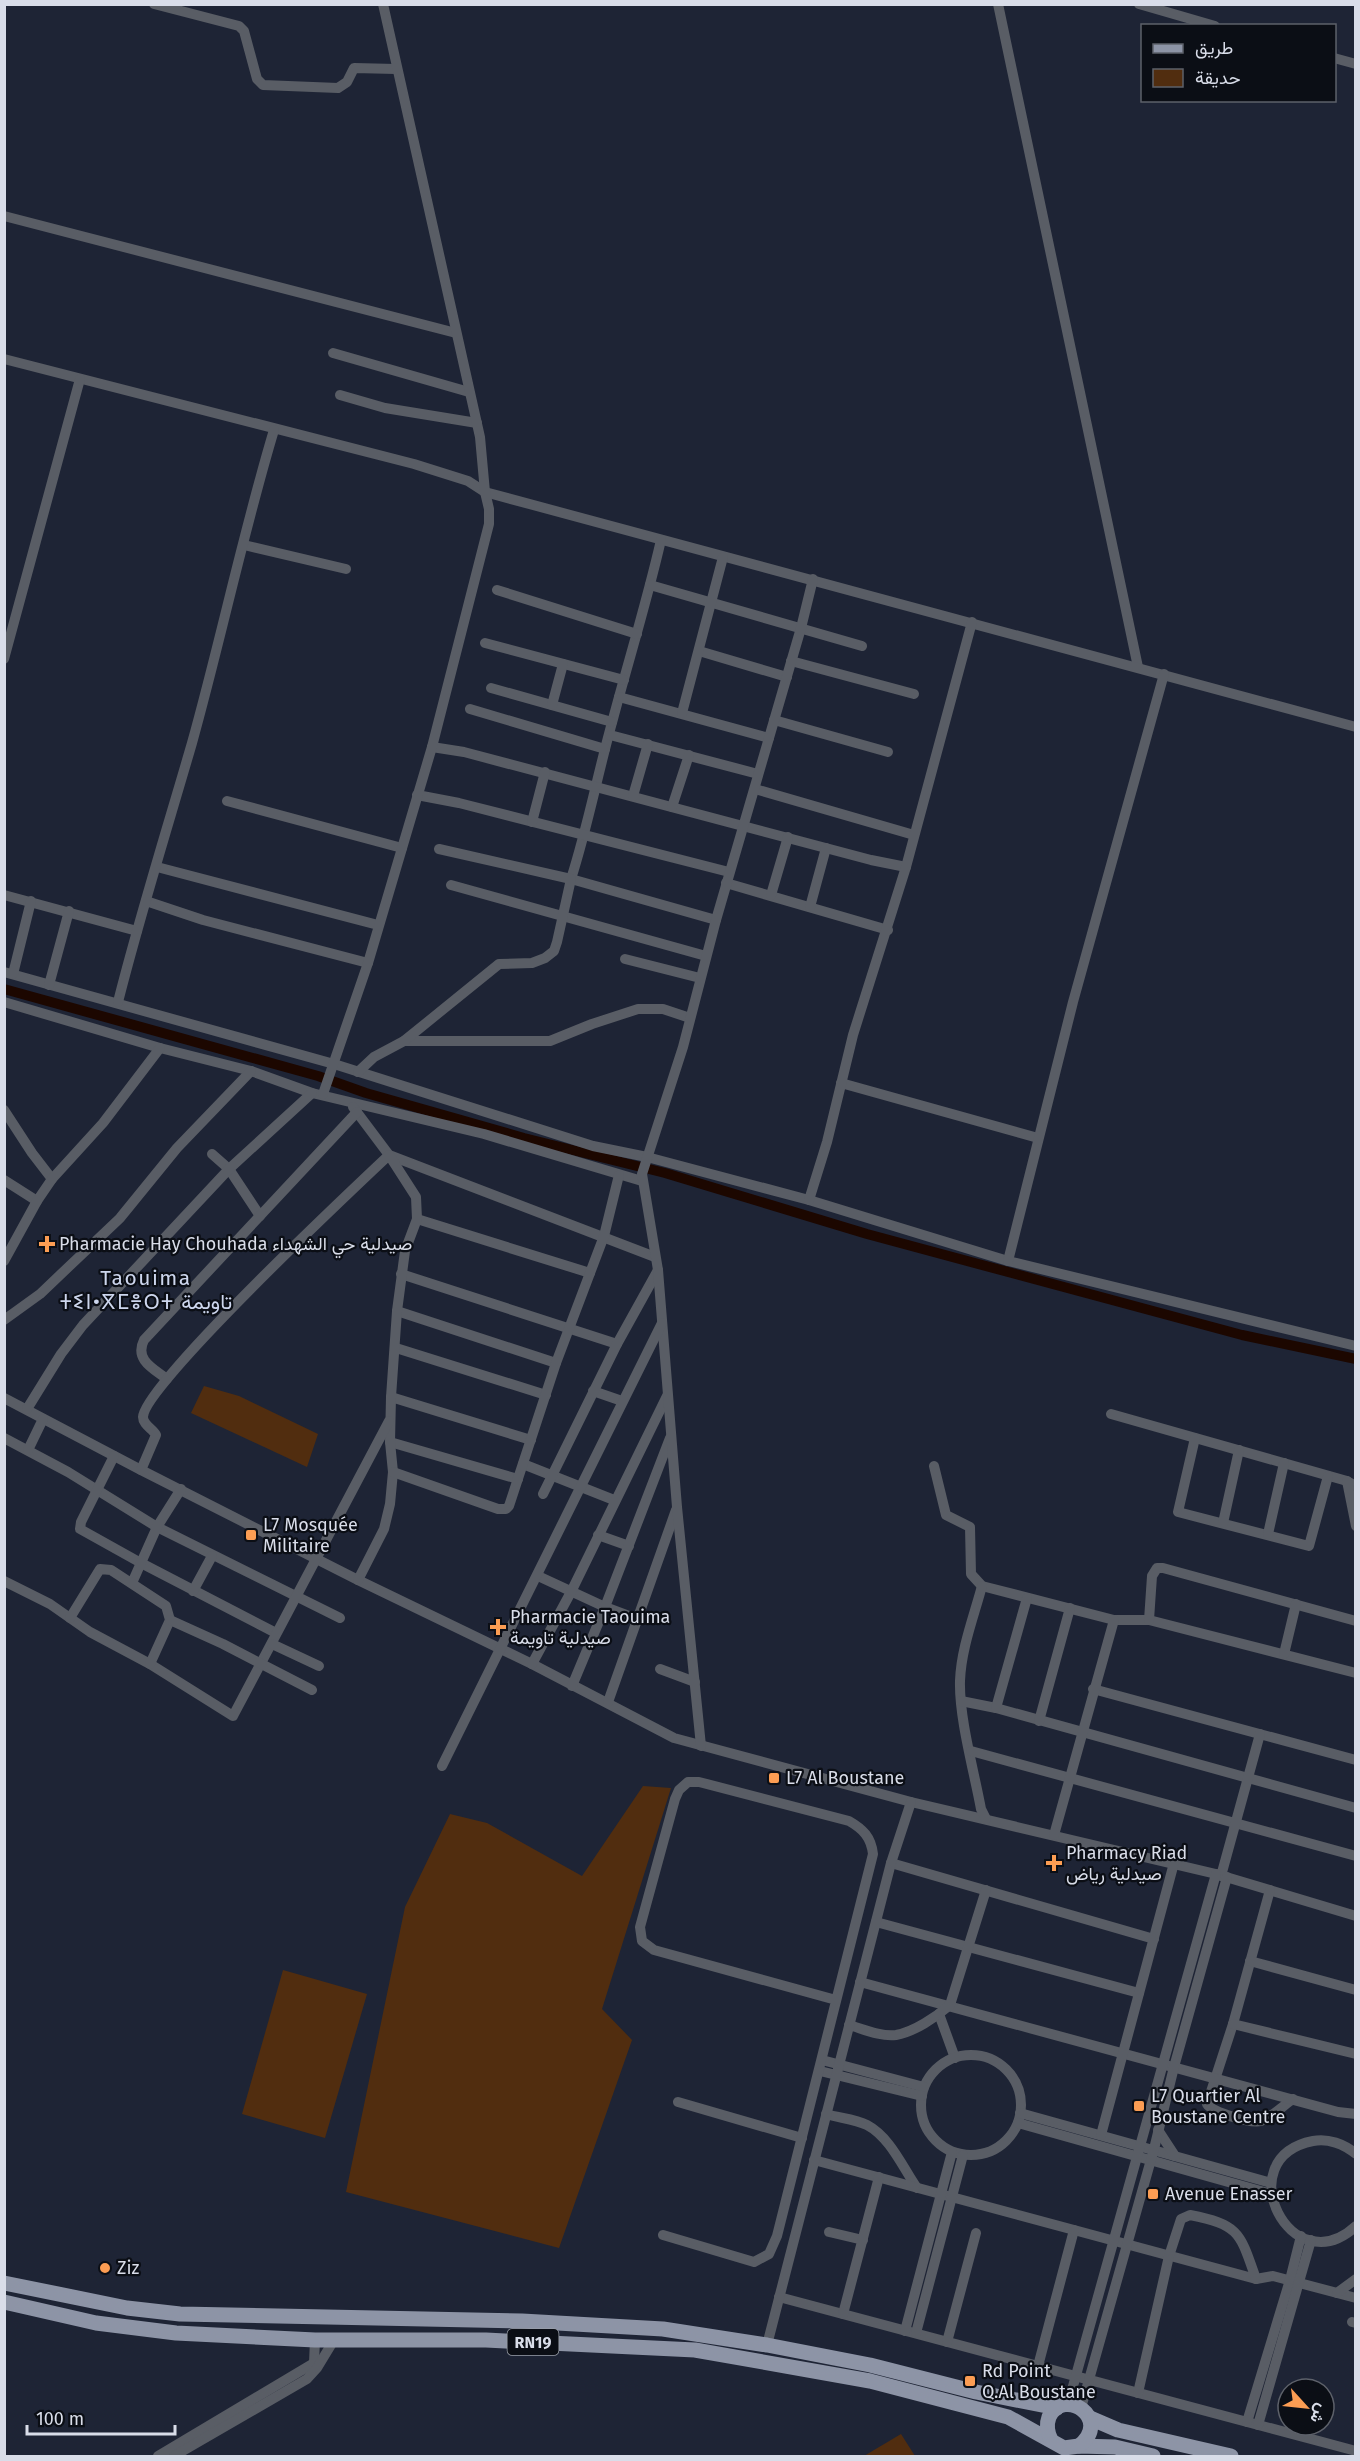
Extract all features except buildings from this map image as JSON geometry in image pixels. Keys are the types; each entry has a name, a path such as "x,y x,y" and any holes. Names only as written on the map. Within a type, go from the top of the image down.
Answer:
{"main road":[{"name":"RN19","path":"4,2283 126,2308 180,2314 534,2321 663,2329 767,2345 870,2365 976,2392 1074,2409 1118,2430 1231,2457"},
{"name":"RN19","path":"4,2302 96,2322 176,2333 315,2340 486,2340 695,2350 870,2381 1008,2417 1064,2448 1115,2447 1153,2457"},
{"path":"1051,2440 1048,2433 1048,2419 1074,2409 1090,2434 1079,2446"}],"street":[{"path":"154,4 239,26 244,30 257,79 263,85 338,88 347,82 354,68 396,69"},
{"path":"27,1409 61,1353 83,1325 229,1169 320,1091 332,1069 368,963 432,747 489,524 477,423 383,4"},
{"path":"998,4 1138,666"},
{"path":"1139,4 1208,24"},
{"path":"1336,58 1356,64"},
{"path":"4,216 456,333"},
{"path":"333,353 469,392"},
{"path":"4,359 443,472 468,481 486,492 1138,666 1356,727"},
{"path":"4,659 80,379"},
{"path":"340,394 385,408 477,423"},
{"path":"118,1002 136,931 157,867 274,430"},
{"path":"358,1072 374,1057 404,1041 499,964 532,963 545,958 554,951 661,540"},
{"path":"244,545 346,569"},
{"path":"682,713 723,557"},
{"path":"701,1746 677,1507 658,1270 642,1178 690,1018 727,878 755,789 813,579"},
{"path":"650,585 862,646"},
{"path":"497,590 638,634"},
{"path":"809,1200 853,1035 888,930 915,836 972,622"},
{"path":"485,643 624,680"},
{"path":"699,651 787,677"},
{"path":"791,661 914,694"},
{"path":"552,705 563,664"},
{"path":"1008,1261 1073,1002 1164,674"},
{"path":"491,688 612,722"},
{"path":"619,697 769,738"},
{"path":"470,709 605,749"},
{"path":"774,720 888,752"},
{"path":"610,735 758,774"},
{"path":"633,796 648,744"},
{"path":"432,747 465,752 545,772 826,848 906,867"},
{"path":"672,807 688,755"},
{"path":"532,822 545,772"},
{"path":"755,789 915,836"},
{"path":"417,795 585,835 727,878 771,896 888,930"},
{"path":"227,801 402,848"},
{"path":"771,896 788,837"},
{"path":"810,907 826,848"},
{"path":"439,849 571,879 716,920"},
{"path":"157,867 378,925"},
{"path":"451,885 706,956"},
{"path":"4,895 136,931"},
{"path":"146,901 203,920 368,963"},
{"path":"31,902 9,973 118,1002 332,1069 358,1072 593,1146 809,1200 1008,1261 1356,1346"},
{"path":"49,984 69,911"},
{"path":"625,958 700,978"},
{"path":"4,1002 160,1048 251,1071 350,1102 484,1134 619,1175 642,1178"},
{"path":"404,1041 550,1041 638,1009 663,1009 690,1018"},
{"path":"4,1260 52,1179 103,1123 160,1048"},
{"path":"4,1320 40,1294 120,1218 177,1148 251,1071"},
{"path":"841,1083 1038,1138"},
{"path":"350,1102 416,1197 417,1220 405,1251 401,1274 391,1397 390,1442 393,1472 390,1504 384,1529 358,1580"},
{"path":"4,1110 52,1179"},
{"path":"167,1379 141,1357 141,1346 144,1340 357,1112"},
{"path":"212,1154 229,1169 260,1216"},
{"path":"389,1155 655,1257"},
{"path":"141,1470 156,1435 145,1423 144,1412 167,1379 271,1267 389,1155"},
{"path":"393,1472 502,1509 509,1506 556,1363 604,1236 619,1175"},
{"path":"4,1180 37,1201"},
{"path":"417,1220 590,1273"},
{"path":"543,1494 617,1344 658,1270"},
{"path":"401,1274 617,1344"},
{"path":"398,1311 556,1363"},
{"path":"442,1766 663,1322"},
{"path":"396,1348 546,1395"},
{"path":"593,1391 622,1401"},
{"path":"532,1664 571,1592 614,1500 668,1395"},
{"path":"391,1397 531,1440"},
{"path":"4,1398 358,1580 608,1702 674,1738 911,1802 1174,1863 1356,1916"},
{"path":"1111,1414 1351,1483 1356,1526"},
{"path":"4,1581 50,1604 90,1632 150,1664 233,1716 390,1418"},
{"path":"28,1449 44,1419"},
{"path":"572,1686 671,1435"},
{"path":"4,1438 28,1449 157,1527 340,1618"},
{"path":"1195,1438 1178,1512 1310,1546 1328,1476"},
{"path":"390,1442 518,1479"},
{"path":"1223,1523 1239,1450"},
{"path":"114,1456 81,1522 80,1529 193,1591 319,1666"},
{"path":"1268,1534 1284,1463"},
{"path":"523,1464 614,1500"},
{"path":"934,1466 946,1515 970,1527 971,1574 982,1586 1114,1620 1149,1620 1356,1673"},
{"path":"132,1583 157,1527 181,1489"},
{"path":"608,1702 677,1507"},
{"path":"598,1535 629,1546"},
{"path":"193,1591 212,1556"},
{"path":"1149,1620 1152,1576 1154,1571 1163,1568 1356,1621"},
{"path":"70,1618 100,1569 111,1570 166,1606 170,1620 150,1664"},
{"path":"538,1576 637,1619"},
{"path":"982,1586 962,1665 961,1701 981,1809 986,1819"},
{"path":"996,1708 1027,1598"},
{"path":"1284,1654 1296,1604"},
{"path":"1039,1721 1070,1608"},
{"path":"170,1620 312,1689"},
{"path":"1054,1835 1114,1620"},
{"path":"660,1669 695,1682"},
{"path":"1093,1689 1356,1760"},
{"path":"961,1701 996,1708 1356,1808"},
{"path":"1074,2409 1076,2376 1138,2158 1162,2063 1221,1876 1260,1734"},
{"path":"971,1751 1356,1856"},
{"path":"663,2235 754,2262 764,2258 774,2244 820,2071 873,1854 872,1843 867,1834 849,1821 699,1782 688,1782 679,1790 675,1798 640,1927 642,1941 654,1950 836,2000"},
{"path":"767,2345 891,1863 911,1802"},
{"path":"891,1863 1154,1938"},
{"path":"1101,2135 1174,1863"},
{"path":"1074,2409 1089,2380 1154,2149 1221,1876"},
{"path":"849,2025 896,2035 939,2014 950,2005 986,1890"},
{"path":"1270,1890 1217,2080 1207,2104 1214,2111 1261,2121 1293,2099"},
{"path":"876,1922 1139,1993"},
{"path":"1250,1961 1356,1990"},
{"path":"860,1982 1162,2063 1217,2080 1338,2112 1356,2114"},
{"path":"939,2014 955,2058"},
{"path":"1233,2024 1356,2054"},
{"path":"970,2055 984,2057 998,2063 1009,2072 1017,2085 1021,2099 1019,2118 1011,2135 996,2148 976,2155 952,2152 940,2145 927,2129 921,2110 923,2092 937,2069 955,2058 970,2055"},
{"path":"822,2060 838,2070 923,2092"},
{"path":"820,2071 838,2070"},
{"path":"678,2102 802,2138"},
{"path":"826,2114 865,2124 876,2130 884,2138 917,2188"},
{"path":"1019,2118 1141,2145 1271,2188"},
{"path":"1019,2118 1150,2162 1271,2188"},
{"path":"1158,2130 1174,2156"},
{"path":"1356,2154 1342,2145 1329,2141 1307,2142 1287,2153 1274,2172 1271,2188 1277,2215 1291,2231 1306,2238 1334,2239 1356,2226"},
{"path":"910,2332 946,2196 952,2152"},
{"path":"946,2196 963,2155"},
{"path":"814,2160 1256,2279 1273,2276 1356,2298"},
{"path":"1146,2177 1170,2167"},
{"path":"843,2314 879,2177"},
{"path":"1138,2393 1169,2256 1181,2219 1190,2215 1226,2224 1238,2234 1256,2279"},
{"path":"1038,2366 1074,2230"},
{"path":"829,2232 862,2240"},
{"path":"946,2342 976,2233"},
{"path":"1253,2424 1306,2238"},
{"path":"1336,2293 1356,2279"},
{"path":"779,2297 1356,2451"},
{"path":"158,2457 314,2364 315,2340"},
{"path":"174,2457 307,2379 317,2368 334,2340"}],"green space":[{"path":"204,1386 239,1396 318,1434 307,1467 191,1413"},
{"path":"643,1786 671,1788 602,2009 632,2040 559,2248 346,2192 405,1907 450,1814 487,1823 582,1876"},
{"path":"283,1970 367,1994 325,2138 242,2114"},
{"path":"901,2434 915,2456 864,2456"}],"waterway":[{"path":"4,989 318,1076 366,1093 524,1138 665,1173 867,1234 1242,1335 1356,1359"}],"place":[{"name":"Pharmacie Hay Chouhada صيدلية حي الشهداء","path":"47,1244"},
{"name":"L7 Mosquée Militaire","path":"251,1535"},
{"name":"Pharmacie Taouima صيدلية تاويمة","path":"498,1627"},
{"name":"L7 Al Boustane","path":"774,1778"},
{"name":"Pharmacy Riad صيدلية رياض","path":"1054,1863"},
{"name":"L7 Quartier Al Boustane Centre","path":"1139,2106"},
{"name":"Avenue Enasser","path":"1153,2194"},
{"name":"Ziz","path":"105,2268"},
{"name":"Rd Point Q.Al Boustane","path":"970,2381"}],"district":[{"name":"Taouima ⵜⵉⵏ•ⴳⵎⴻⵔⵜ تاويمة","path":"146,1290"}]}
